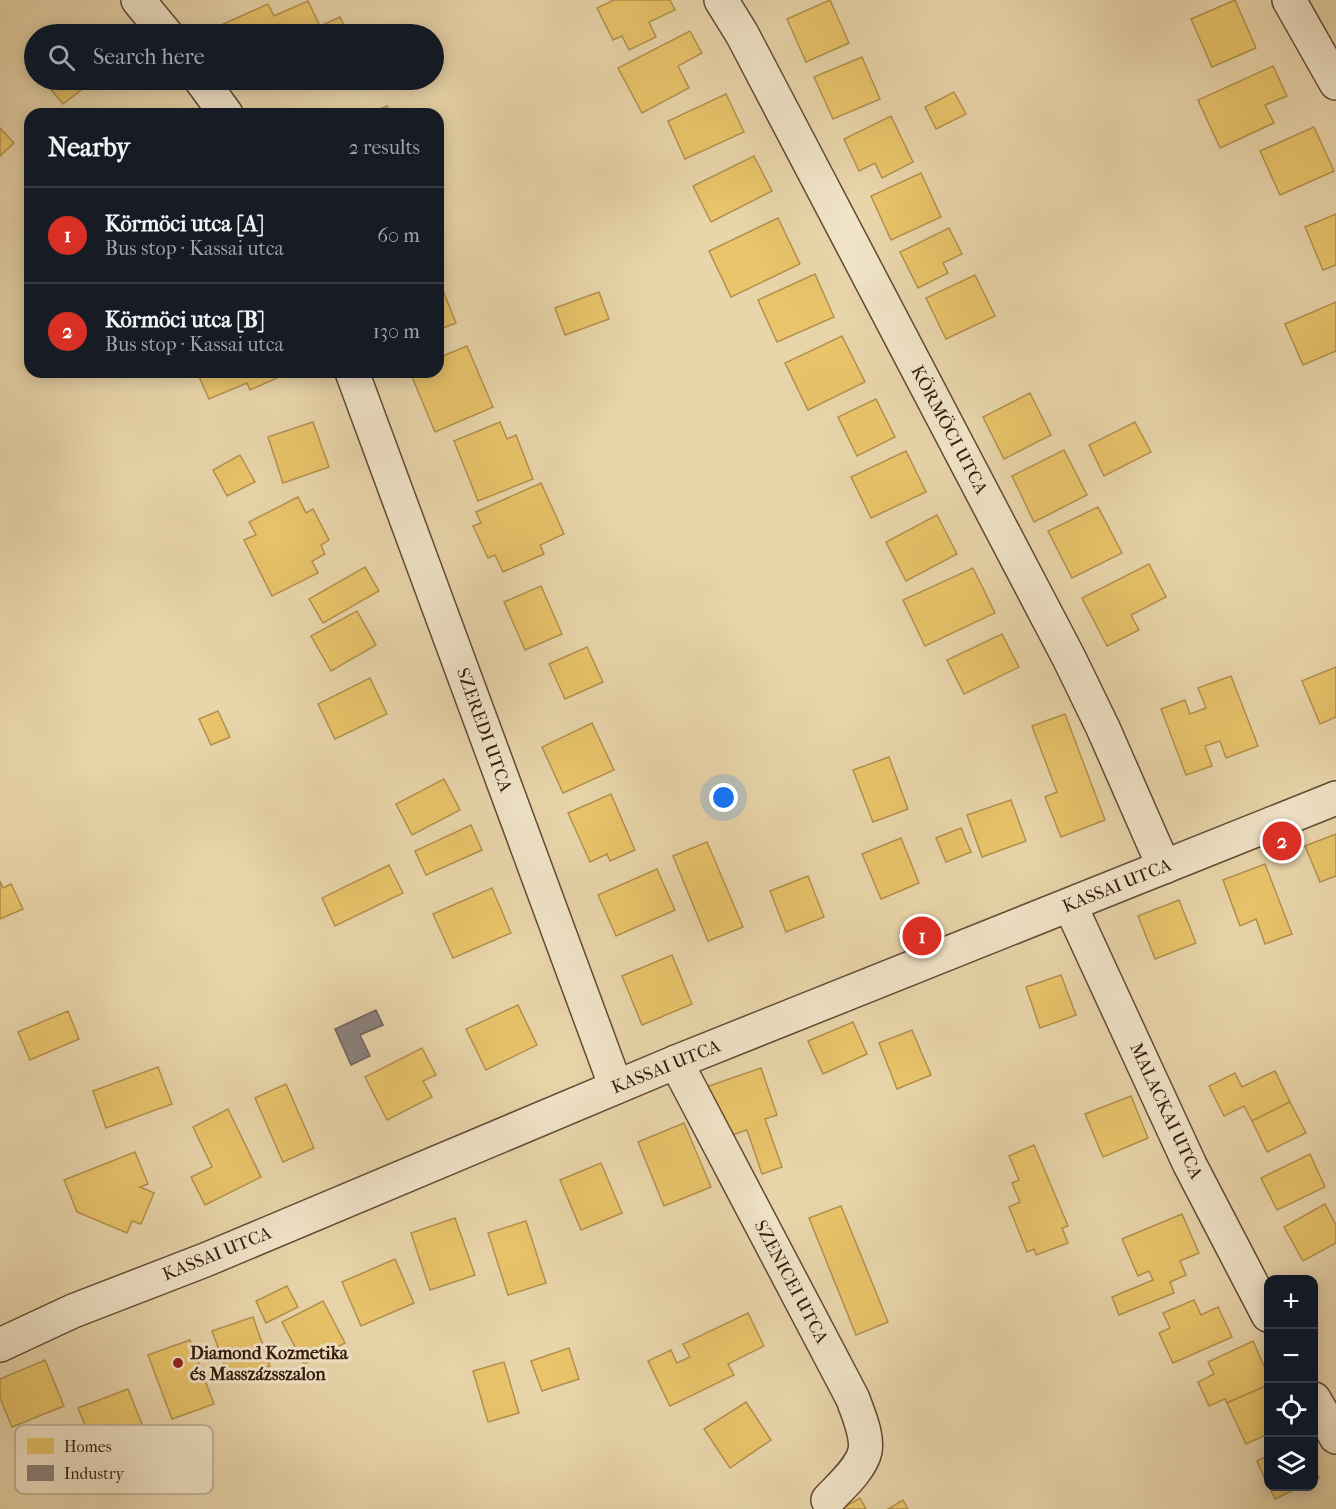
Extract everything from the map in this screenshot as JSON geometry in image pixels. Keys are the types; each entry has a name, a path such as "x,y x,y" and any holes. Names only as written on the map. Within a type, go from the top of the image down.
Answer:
{"street":[{"path":"138,0 158,24"},
{"name":"KÖRMÖCI UTCA","path":"721,0 748,45 1068,657 1103,728 1164,867"},
{"path":"1289,0 1336,83"},
{"path":"208,90 222,108"},
{"name":"SZEREDI UTCA","path":"354,378 616,1087"},
{"name":"KASSAI UTCA","path":"0,1346 73,1311 205,1260 676,1062 1336,798"},
{"name":"MALACKAI UTCA","path":"1070,905 1190,1165 1264,1306"},
{"name":"SZENICEI UTCA","path":"676,1062 853,1400 863,1431 865,1451 854,1472 828,1500"},
{"path":"1318,1406 1336,1437"}],"building: Homes":[{"path":"614,0 670,0 675,10 649,22 656,37 629,50 622,36 613,40 597,8"},
{"path":"830,0 849,43 806,62 787,19"},
{"path":"1235,0 1256,48 1212,67 1191,19"},
{"path":"308,1 319,24 223,24 268,4 274,16"},
{"path":"340,17 343,24 324,24"},
{"path":"690,31 702,53 678,66 689,88 642,113 618,68"},
{"path":"862,57 880,99 833,119 814,77"},
{"path":"1273,66 1287,96 1265,105 1274,123 1220,148 1198,100"},
{"path":"51,90 81,90 63,104"},
{"path":"954,92 966,114 936,129 925,107"},
{"path":"726,94 744,132 685,159 668,121"},
{"path":"891,116 913,162 882,178 875,163 859,171 844,139"},
{"path":"1314,127 1334,171 1280,195 1260,151"},
{"path":"0,128 14,143 0,156"},
{"path":"754,156 772,191 711,222 693,186"},
{"path":"921,173 941,217 891,240 871,196"},
{"path":"1336,214 1336,265 1323,270 1305,227"},
{"path":"778,218 800,264 731,297 709,251"},
{"path":"949,228 962,254 943,263 948,273 918,288 900,252"},
{"path":"815,274 834,317 777,342 758,300"},
{"path":"975,275 995,316 946,339 926,298"},
{"path":"599,292 609,319 565,335 555,308"},
{"path":"444,293 456,323 444,328"},
{"path":"1336,302 1336,351 1303,365 1285,324"},
{"path":"842,336 865,382 808,410 785,363"},
{"path":"467,346 493,407 435,432 412,378 444,378 444,356"},
{"path":"200,378 277,378 250,390 247,383 209,399"},
{"path":"1030,393 1051,435 1004,459 983,417"},
{"path":"876,399 895,437 857,456 838,417"},
{"path":"313,422 329,467 283,483 268,437"},
{"path":"500,422 507,439 516,435 533,479 478,501 454,441"},
{"path":"1135,422 1151,452 1104,476 1089,445"},
{"path":"1064,450 1087,495 1034,522 1012,476"},
{"path":"906,451 926,492 871,518 851,477"},
{"path":"240,455 255,482 227,496 213,470"},
{"path":"541,483 564,534 540,545 544,554 503,572 495,555 488,558 473,526 481,523 476,512"},
{"path":"298,497 306,513 313,509 329,540 321,545 325,554 312,561 318,573 272,596 244,540 256,535 249,522"},
{"path":"1098,507 1122,553 1072,578 1048,531"},
{"path":"937,515 957,554 906,581 886,542"},
{"path":"1149,564 1166,597 1131,615 1139,630 1107,646 1082,598"},
{"path":"365,567 379,591 323,623 309,599"},
{"path":"973,568 995,613 925,646 903,600"},
{"path":"541,586 562,634 525,650 504,602"},
{"path":"357,611 376,645 331,671 311,636"},
{"path":"1002,634 1019,667 964,694 947,660"},
{"path":"587,647 603,682 565,699 549,664"},
{"path":"1336,667 1336,717 1320,724 1302,681"},
{"path":"1231,676 1258,746 1226,758 1220,741 1205,746 1212,766 1186,775 1161,709 1185,700 1190,714 1206,708 1198,688"},
{"path":"370,678 387,714 335,739 318,704"},
{"path":"218,711 230,737 211,745 199,719"},
{"path":"1065,714 1105,820 1061,837 1045,797 1057,792 1032,726"},
{"path":"592,723 614,770 563,793 542,747"},
{"path":"889,757 908,809 873,822 853,770"},
{"path":"444,779 460,810 412,835 396,804"},
{"path":"611,794 635,850 610,861 607,854 590,862 568,813"},
{"path":"1011,800 1026,841 982,857 967,815"},
{"path":"471,825 482,850 426,875 415,851"},
{"path":"961,828 971,852 946,862 936,838"},
{"path":"1336,834 1336,876 1320,882 1305,846"},
{"path":"901,838 919,883 881,899 862,854"},
{"path":"707,842 743,927 708,941 673,856"},
{"path":"1265,864 1292,934 1265,944 1256,919 1240,926 1223,880"},
{"path":"389,865 403,893 335,926 322,898"},
{"path":"657,869 675,910 616,936 598,895"},
{"path":"808,876 824,917 786,932 770,891"},
{"path":"0,881 3,888 11,884 23,909 0,919"},
{"path":"492,888 511,933 453,958 433,914"},
{"path":"1179,900 1196,943 1155,959 1138,916"},
{"path":"672,955 692,1004 642,1025 622,976"},
{"path":"1061,975 1076,1015 1040,1028 1026,987"},
{"path":"518,1005 537,1045 486,1070 466,1029"},
{"path":"68,1011 79,1039 30,1060 18,1032"},
{"path":"853,1022 867,1054 823,1074 808,1041"},
{"path":"912,1030 931,1075 897,1089 879,1043"},
{"path":"422,1048 436,1075 423,1081 432,1097 387,1120 365,1077"},
{"path":"158,1067 172,1104 106,1128 93,1091"},
{"path":"761,1068 777,1115 765,1119 782,1167 762,1174 747,1130 723,1138 706,1087"},
{"path":"1275,1071 1290,1102 1252,1121 1244,1106 1224,1116 1209,1086 1235,1073 1242,1087"},
{"path":"286,1084 314,1148 283,1162 255,1098"},
{"path":"1131,1096 1148,1138 1103,1157 1085,1114"},
{"path":"1290,1102 1306,1133 1267,1152 1252,1121"},
{"path":"228,1109 261,1177 205,1205 191,1177 212,1167 193,1127"},
{"path":"684,1123 711,1187 664,1206 638,1142"},
{"path":"1034,1145 1068,1226 1062,1228 1068,1243 1036,1255 1034,1249 1027,1252 1009,1207 1020,1202 1012,1183 1019,1180 1009,1156"},
{"path":"135,1152 148,1184 140,1187 154,1193 141,1224 132,1221 127,1233 77,1212 64,1180"},
{"path":"1310,1154 1325,1187 1277,1210 1261,1178"},
{"path":"601,1163 622,1213 581,1230 560,1180"},
{"path":"1325,1204 1336,1225 1336,1243 1303,1261 1284,1227"},
{"path":"841,1206 888,1322 856,1335 809,1218"},
{"path":"1182,1214 1199,1253 1180,1261 1186,1275 1170,1282 1174,1293 1119,1315 1112,1297 1153,1280 1149,1271 1138,1276 1122,1239"},
{"path":"455,1218 475,1275 430,1290 411,1233"},
{"path":"526,1221 546,1283 508,1295 488,1233"},
{"path":"395,1259 414,1303 361,1326 342,1282"},
{"path":"287,1286 298,1307 266,1323 256,1301"},
{"path":"1194,1300 1201,1315 1218,1307 1232,1337 1173,1363 1159,1333 1170,1328 1163,1313"},
{"path":"323,1301 345,1343 304,1364 282,1322"},
{"path":"748,1313 764,1346 728,1364 734,1375 670,1406 648,1361 671,1350 677,1363 690,1357 683,1344"},
{"path":"253,1317 270,1366 230,1380 212,1331"},
{"path":"190,1340 214,1404 172,1419 148,1355"},
{"path":"1253,1341 1264,1366 1264,1387 1227,1403 1225,1399 1209,1406 1198,1382 1214,1374 1208,1362"},
{"path":"569,1348 579,1379 542,1391 531,1361"},
{"path":"45,1360 64,1406 12,1427 0,1398 0,1379"},
{"path":"504,1362 519,1413 488,1422 473,1371"},
{"path":"1264,1387 1264,1436 1246,1444 1227,1403"},
{"path":"128,1389 142,1425 85,1425 78,1408"},
{"path":"746,1402 771,1440 730,1468 704,1429"},
{"path":"1264,1457 1264,1477 1257,1461"},
{"path":"1271,1491 1292,1491 1275,1499"},
{"path":"860,1498 866,1509 841,1509"},
{"path":"903,1500 908,1509 888,1509"}],"building: Industry":[{"path":"376,1010 383,1025 360,1035 370,1056 351,1065 335,1029"}],"place":[{"name":"Körmöci utca [B]","path":"1282,841"},
{"name":"Körmöci utca [A]","path":"922,936"},
{"name":"Diamond Kozmetika és Masszázsszalon","path":"178,1363"}]}
